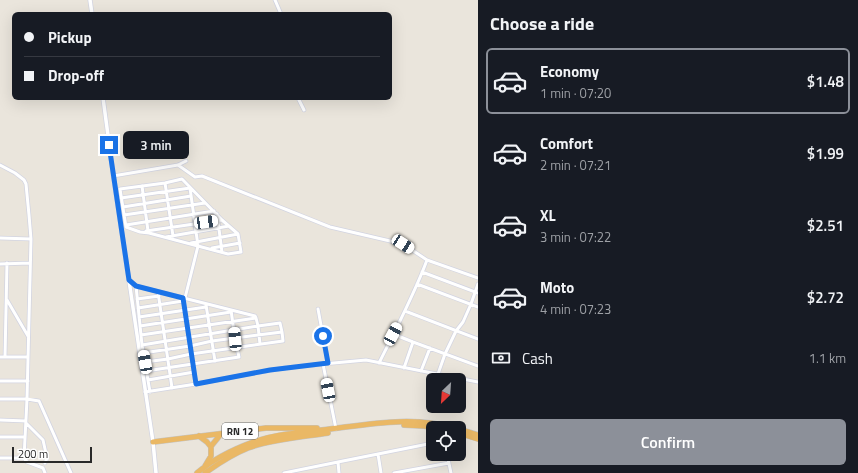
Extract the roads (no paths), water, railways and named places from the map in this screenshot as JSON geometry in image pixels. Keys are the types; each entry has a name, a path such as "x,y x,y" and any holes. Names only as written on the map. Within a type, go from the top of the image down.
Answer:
{"highway":[{"name":"RN 12","path":"153,442 266,428 308,428 328,430 386,422 426,422"},
{"path":"206,473 222,461 249,448 273,442 385,426 404,425 426,427"},
{"path":"197,473 236,449 255,442 275,437 328,430"},
{"path":"466,431 478,435"},
{"path":"205,467 211,456 211,447 221,434"},
{"path":"466,435 478,439"},
{"path":"198,436 211,447"}],"street":[{"path":"90,0 92,12"},
{"path":"275,0 279,12"},
{"path":"103,100 113,176 148,392 156,473"},
{"path":"299,100 304,110"},
{"path":"113,176 178,165 186,161"},
{"path":"0,165 21,177 26,184 29,215 30,263 28,381 24,458 27,462 43,468 45,473"},
{"path":"178,165 195,176 202,176 330,227 403,244 427,260 478,278"},
{"path":"173,237 228,254 241,252 238,234 230,226 220,220 217,214 182,179 165,183 120,189 126,227 140,232 220,220"},
{"path":"165,183 173,237"},
{"path":"142,186 148,232"},
{"path":"121,198 190,188"},
{"path":"190,188 198,244 184,299 184,310 196,384"},
{"path":"123,207 191,196"},
{"path":"124,215 205,203"},
{"path":"126,225 214,211"},
{"path":"220,220 219,228 222,252"},
{"path":"148,232 164,237 173,237 230,226"},
{"path":"198,244 238,234"},
{"path":"0,238 30,239"},
{"path":"210,249 240,243"},
{"path":"379,363 405,311 427,260"},
{"path":"0,264 30,263"},
{"path":"5,357 7,264"},
{"path":"422,272 477,293"},
{"path":"129,280 136,286 206,305 255,316 260,344"},
{"path":"417,284 478,307"},
{"path":"438,373 445,354 456,331 463,322 477,293 478,284"},
{"path":"136,286 143,353 148,380 148,392"},
{"path":"158,292 172,388"},
{"path":"137,299 159,296"},
{"path":"6,299 29,338"},
{"path":"138,308 160,305 184,299"},
{"path":"139,317 206,305"},
{"path":"206,305 215,361"},
{"path":"318,309 328,363"},
{"path":"140,326 231,311"},
{"path":"146,371 239,357 231,311"},
{"path":"405,311 478,339"},
{"path":"141,335 256,318"},
{"path":"142,345 280,323 282,332 283,341 145,362"},
{"path":"143,353 282,332"},
{"path":"393,334 478,366"},
{"path":"404,368 413,342"},
{"path":"421,371 430,348"},
{"path":"0,357 28,357"},
{"path":"148,392 250,374 328,363 366,360 432,373"},
{"path":"323,364 336,429"},
{"path":"148,380 194,372"},
{"path":"466,380 478,382"},
{"path":"0,381 28,381"},
{"path":"0,399 27,399 37,400 40,402 71,473"},
{"path":"0,420 26,422 43,440 47,458 45,463"},
{"path":"0,437 25,437"},
{"path":"284,473 426,445"},
{"path":"378,454 381,473"},
{"path":"0,458 24,458"},
{"path":"338,462 339,473"},
{"path":"394,473 449,463 451,473"}]}
